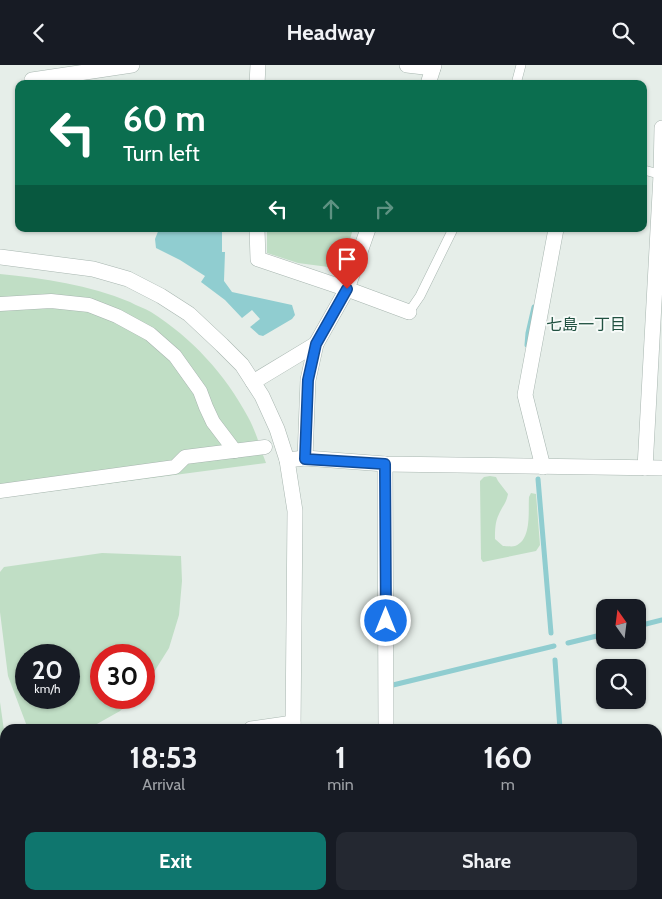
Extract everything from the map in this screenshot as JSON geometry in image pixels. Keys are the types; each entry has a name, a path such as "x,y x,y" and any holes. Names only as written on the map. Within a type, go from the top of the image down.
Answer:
{"street":[{"path":"31,76 132,65"},
{"path":"258,65 258,80"},
{"path":"407,65 434,67 429,80"},
{"path":"645,468 662,128"},
{"path":"257,232 258,259 409,312"},
{"path":"305,459 308,380 316,344 347,289 367,232"},
{"path":"543,467 525,395 555,232"},
{"path":"0,257 94,269 128,279 161,296 189,314 222,345 242,365 262,396 277,429 287,460 295,511 293,724"},
{"path":"0,304 51,301 88,305 117,316 150,334 175,356 200,391 213,422 235,451"},
{"path":"253,382 316,344"},
{"path":"0,491 175,467 185,457 265,447"},
{"path":"287,460 305,459 385,464 662,468"},
{"path":"385,464 386,724"}],"lane":[{"path":"517,80 521,65"},
{"path":"647,170 661,175"},
{"path":"409,312 420,296 452,232"}],"green space":[{"path":"267,232 352,232 342,266 336,268 298,263 267,253"},
{"path":"0,274 50,280 99,291 130,302 166,322 194,345 229,386 251,422 266,463 0,498"},
{"path":"484,477 496,477 508,494 496,526 495,539 503,546 515,546 524,538 528,524 529,497 531,493 536,494 540,545 536,551 483,562 481,559 480,481"},
{"path":"102,553 181,556 182,581 179,615 169,648 155,670 155,644 90,644 90,709 122,709 97,724 26,724 20,709 80,709 80,644 15,644 15,695 8,676 0,612 0,572 4,567"},
{"path":"0,702 3,724 0,724"}],"water":[{"path":"158,232 222,232 222,252 225,252 224,281 232,292 292,305 295,315 292,319 263,336 259,335 250,327 260,319 252,310 242,318 225,300 201,282 205,276 156,248 155,239"}],"waterway":[{"path":"527,345 534,307"},
{"path":"538,479 551,633"},
{"path":"646,624 662,620"},
{"path":"568,643 596,636"},
{"path":"393,685 554,646"},
{"path":"555,660 560,724"}],"district":[{"name":"七島一丁目","path":"586,324"}],"route":[{"path":"347,289 316,344 308,380 305,459 385,464 386,621"}]}
